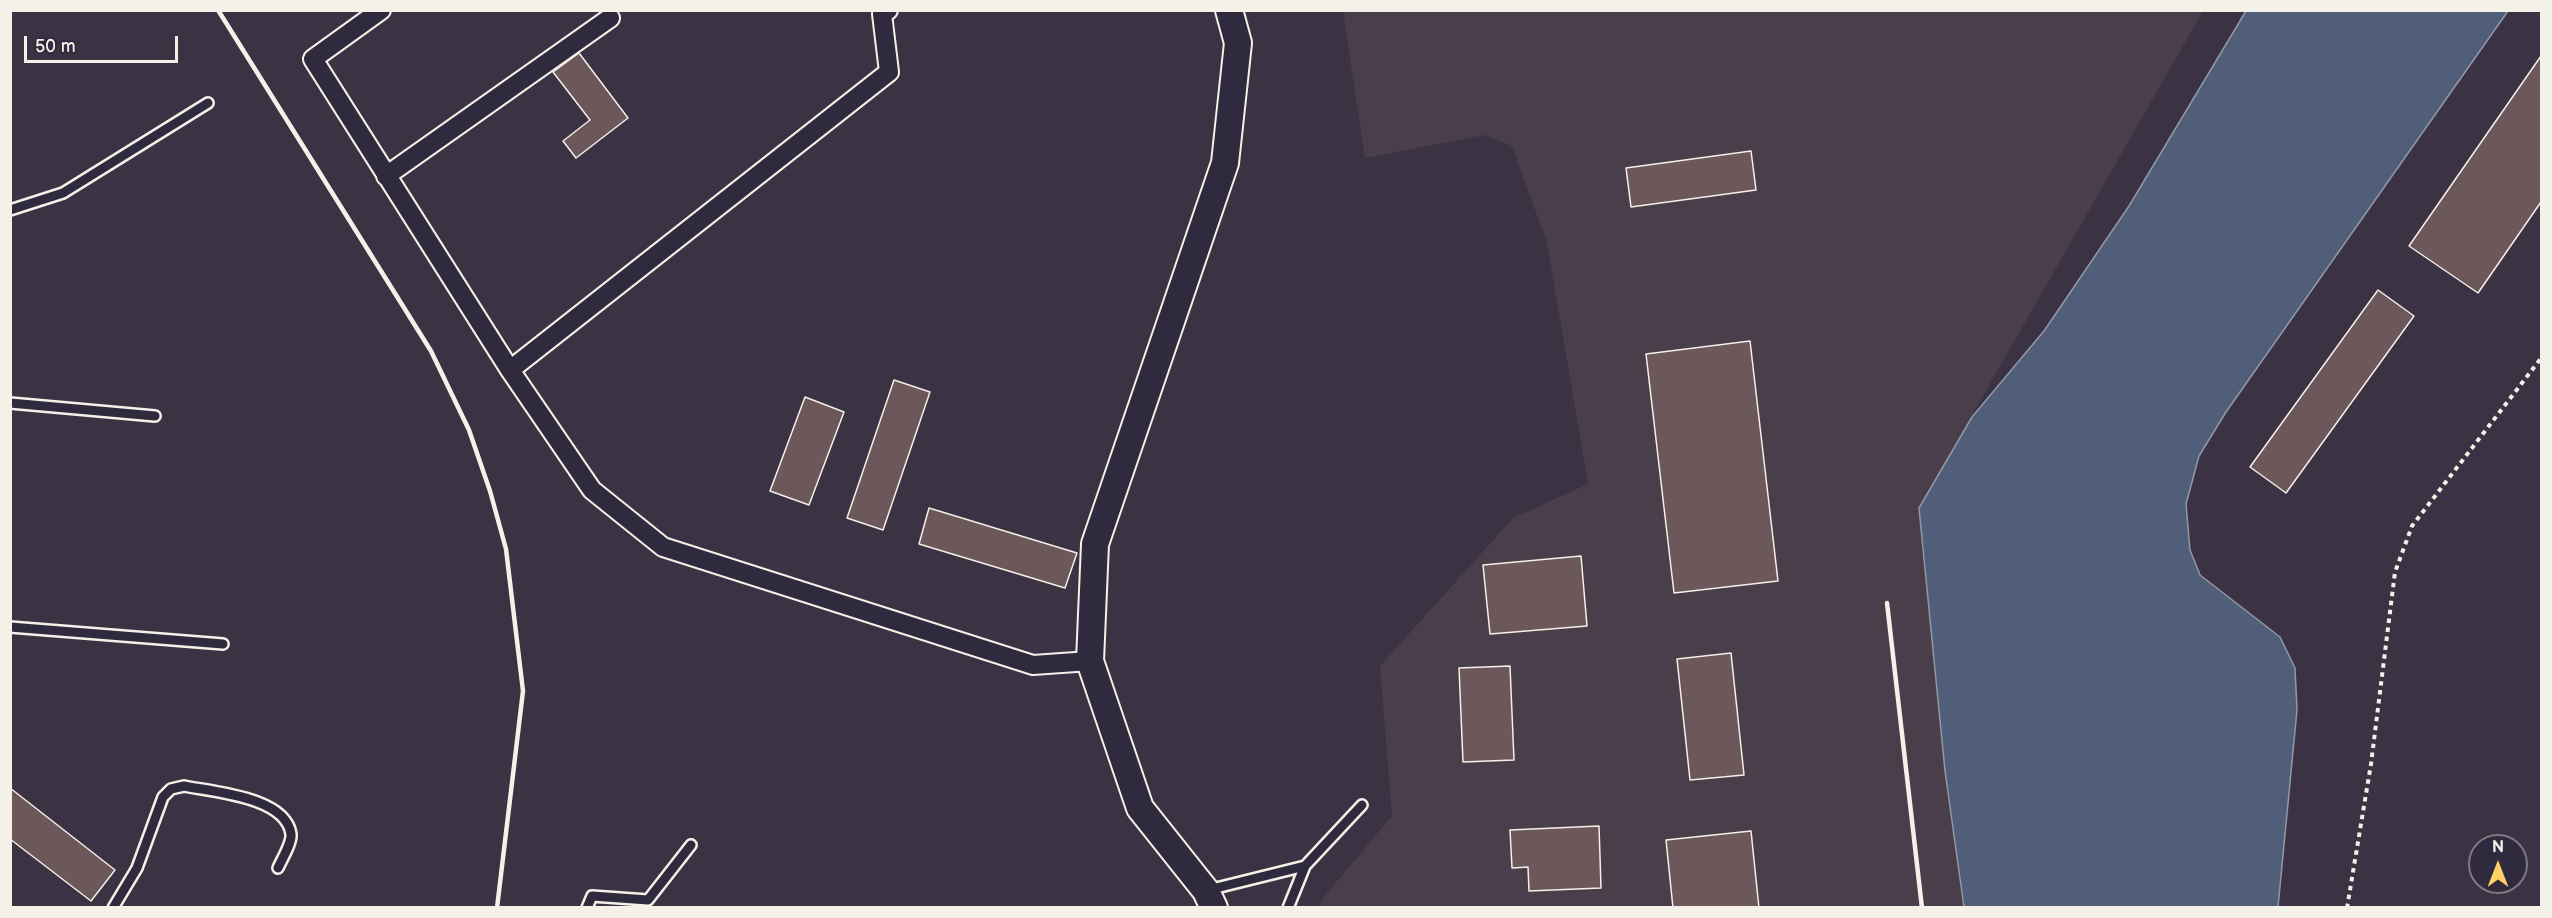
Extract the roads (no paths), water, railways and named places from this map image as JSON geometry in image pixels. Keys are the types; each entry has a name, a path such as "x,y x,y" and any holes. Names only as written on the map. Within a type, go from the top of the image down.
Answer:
{"street":[{"path":"381,10 314,59 510,370 592,489 663,547 1033,665 1090,662"},
{"path":"510,370 889,72 882,14 888,10"},
{"path":"1210,899 1140,808 1090,662 1095,544 1225,163 1239,43 1229,10"},
{"path":"386,176 610,18"}],"lane":[{"path":"10,210 63,193 208,103"},
{"path":"10,404 155,416"},
{"path":"10,627 223,644"},
{"path":"113,908 137,868 163,797 171,789 184,786 267,804 286,818 291,836 278,868"},
{"path":"1288,908 1305,866 1362,805"},
{"path":"587,908 592,896 648,900 690,845"},
{"path":"1210,899 1305,866"}],"water":[{"path":"2246,11 2508,11 2226,412 2199,456 2186,504 2190,550 2200,575 2280,637 2295,668 2297,710 2278,907 1964,907 1945,771 1919,508 1972,417 2044,331 2129,206"}],"railway":[{"path":"218,10 431,351 469,430 490,491 506,549 523,691 497,908"},
{"path":"1887,603 1922,908"}]}
